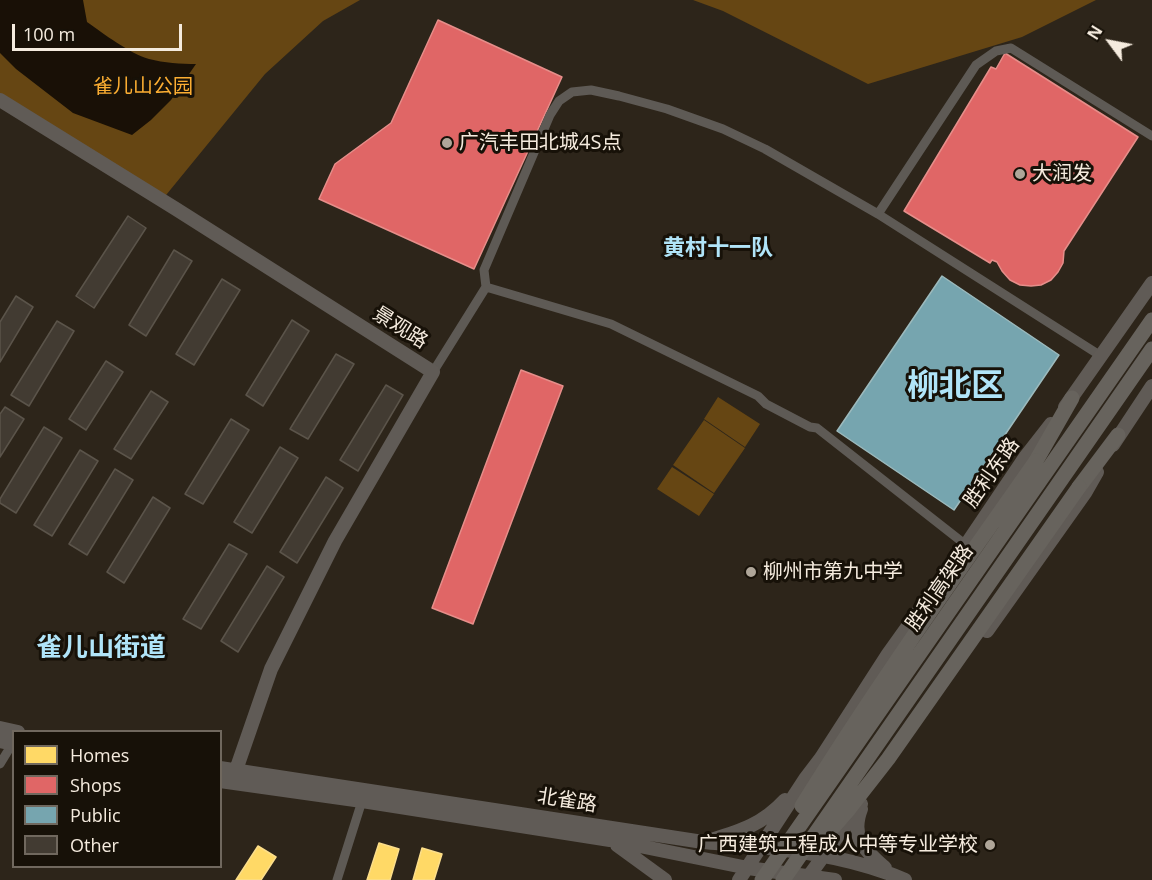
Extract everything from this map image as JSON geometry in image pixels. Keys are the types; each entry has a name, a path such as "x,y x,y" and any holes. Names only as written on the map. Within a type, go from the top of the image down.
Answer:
{"main road":[{"name":"胜利高架路","path":"761,880 1152,320"},
{"name":"胜利高架路","path":"785,880 1152,350"},
{"path":"761,880 791,824 835,752 1036,461 1072,398"},
{"path":"785,880 849,809 888,759 1118,435"}],"street":[{"path":"878,214 976,65 996,51 1011,48 1152,136"},
{"path":"433,372 486,287 484,270 550,115 559,101 572,92 591,90 667,110 723,129 765,149 878,214 1101,356"},
{"name":"景观路","path":"0,100 433,372 334,541 271,669 236,770"},
{"name":"胜利东路","path":"739,880 888,654 1026,456 1072,398 1152,283"},
{"path":"486,287 611,324 758,396 766,404 818,428 966,545"},
{"path":"807,878 1085,493 1118,435 1152,386"},
{"path":"0,728 11,740 0,764"},
{"name":"北雀路","path":"222,768 703,842 824,856 868,866 905,880"},
{"path":"703,842 750,828 776,810 805,779"},
{"name":"北雀路","path":"222,781 610,840 748,868 807,878 835,880"},
{"path":"866,796 858,819 859,840 864,850 891,874"},
{"path":"337,880 362,801"},
{"path":"610,840 665,880"}],"green space":[{"name":"雀儿山公园","path":"0,0 360,0 323,21 265,74 162,200 0,100"},
{"path":"693,0 1096,0 1022,37 868,84 723,11"},
{"path":"718,397 760,424 745,447 704,419"},
{"path":"704,420 745,448 714,493 673,465"},
{"path":"672,467 714,494 699,516 657,489"}],"shaded area":[{"path":"0,0 83,0 87,22 125,48 155,60 196,64 171,100 132,135 73,113 16,69 0,53"}],"building: Homes":[{"path":"379,843 399,849 390,880 367,880"},
{"path":"258,846 276,857 261,880 236,880"},
{"path":"422,848 442,854 434,880 413,880"}],"building: Shops":[{"name":"广汽丰田北城4S点","path":"438,20 562,77 474,269 319,199 335,164 391,123"},
{"name":"大润发","path":"1005,53 1138,137 1064,251 1063,263 1058,272 1051,280 1041,285 1020,285 1010,280 997,262 992,260 990,263 904,211 991,67 996,69"},
{"path":"521,370 563,386 473,624 432,608"}],"building: Public":[{"path":"942,276 1059,355 954,510 837,431"}],"building: Other":[{"path":"128,216 146,228 94,308 76,296"},
{"path":"174,250 192,261 146,336 129,325"},
{"path":"222,279 240,290 194,365 176,354"},
{"path":"16,296 33,307 0,362 0,322"},
{"path":"292,320 309,331 263,406 246,395"},
{"path":"57,321 74,331 29,406 11,395"},
{"path":"336,354 354,364 308,439 290,429"},
{"path":"106,361 123,372 86,430 69,419"},
{"path":"386,385 403,395 358,471 340,460"},
{"path":"151,391 168,402 131,459 114,449"},
{"path":"5,407 24,419 0,457 0,414"},
{"path":"231,419 249,430 203,504 185,494"},
{"path":"44,427 62,438 16,513 0,503 0,499"},
{"path":"280,447 298,458 252,533 234,522"},
{"path":"80,450 98,461 52,536 34,525"},
{"path":"115,469 133,480 87,555 69,544"},
{"path":"326,477 343,488 297,563 280,552"},
{"path":"153,497 170,508 124,583 107,572"},
{"path":"229,544 247,554 201,629 183,619"},
{"path":"267,566 284,577 238,652 221,641"}],"place":[{"name":"广汽丰田北城4S点","path":"447,143"},
{"name":"大润发","path":"1020,174"},
{"name":"柳州市第九中学","path":"751,572"},
{"name":"广西建筑工程成人中等专业学校","path":"990,845"}],"district":[{"name":"黄村十一队","path":"718,249"},
{"name":"柳北区","path":"955,387"},
{"name":"雀儿山街道","path":"101,649"}]}
